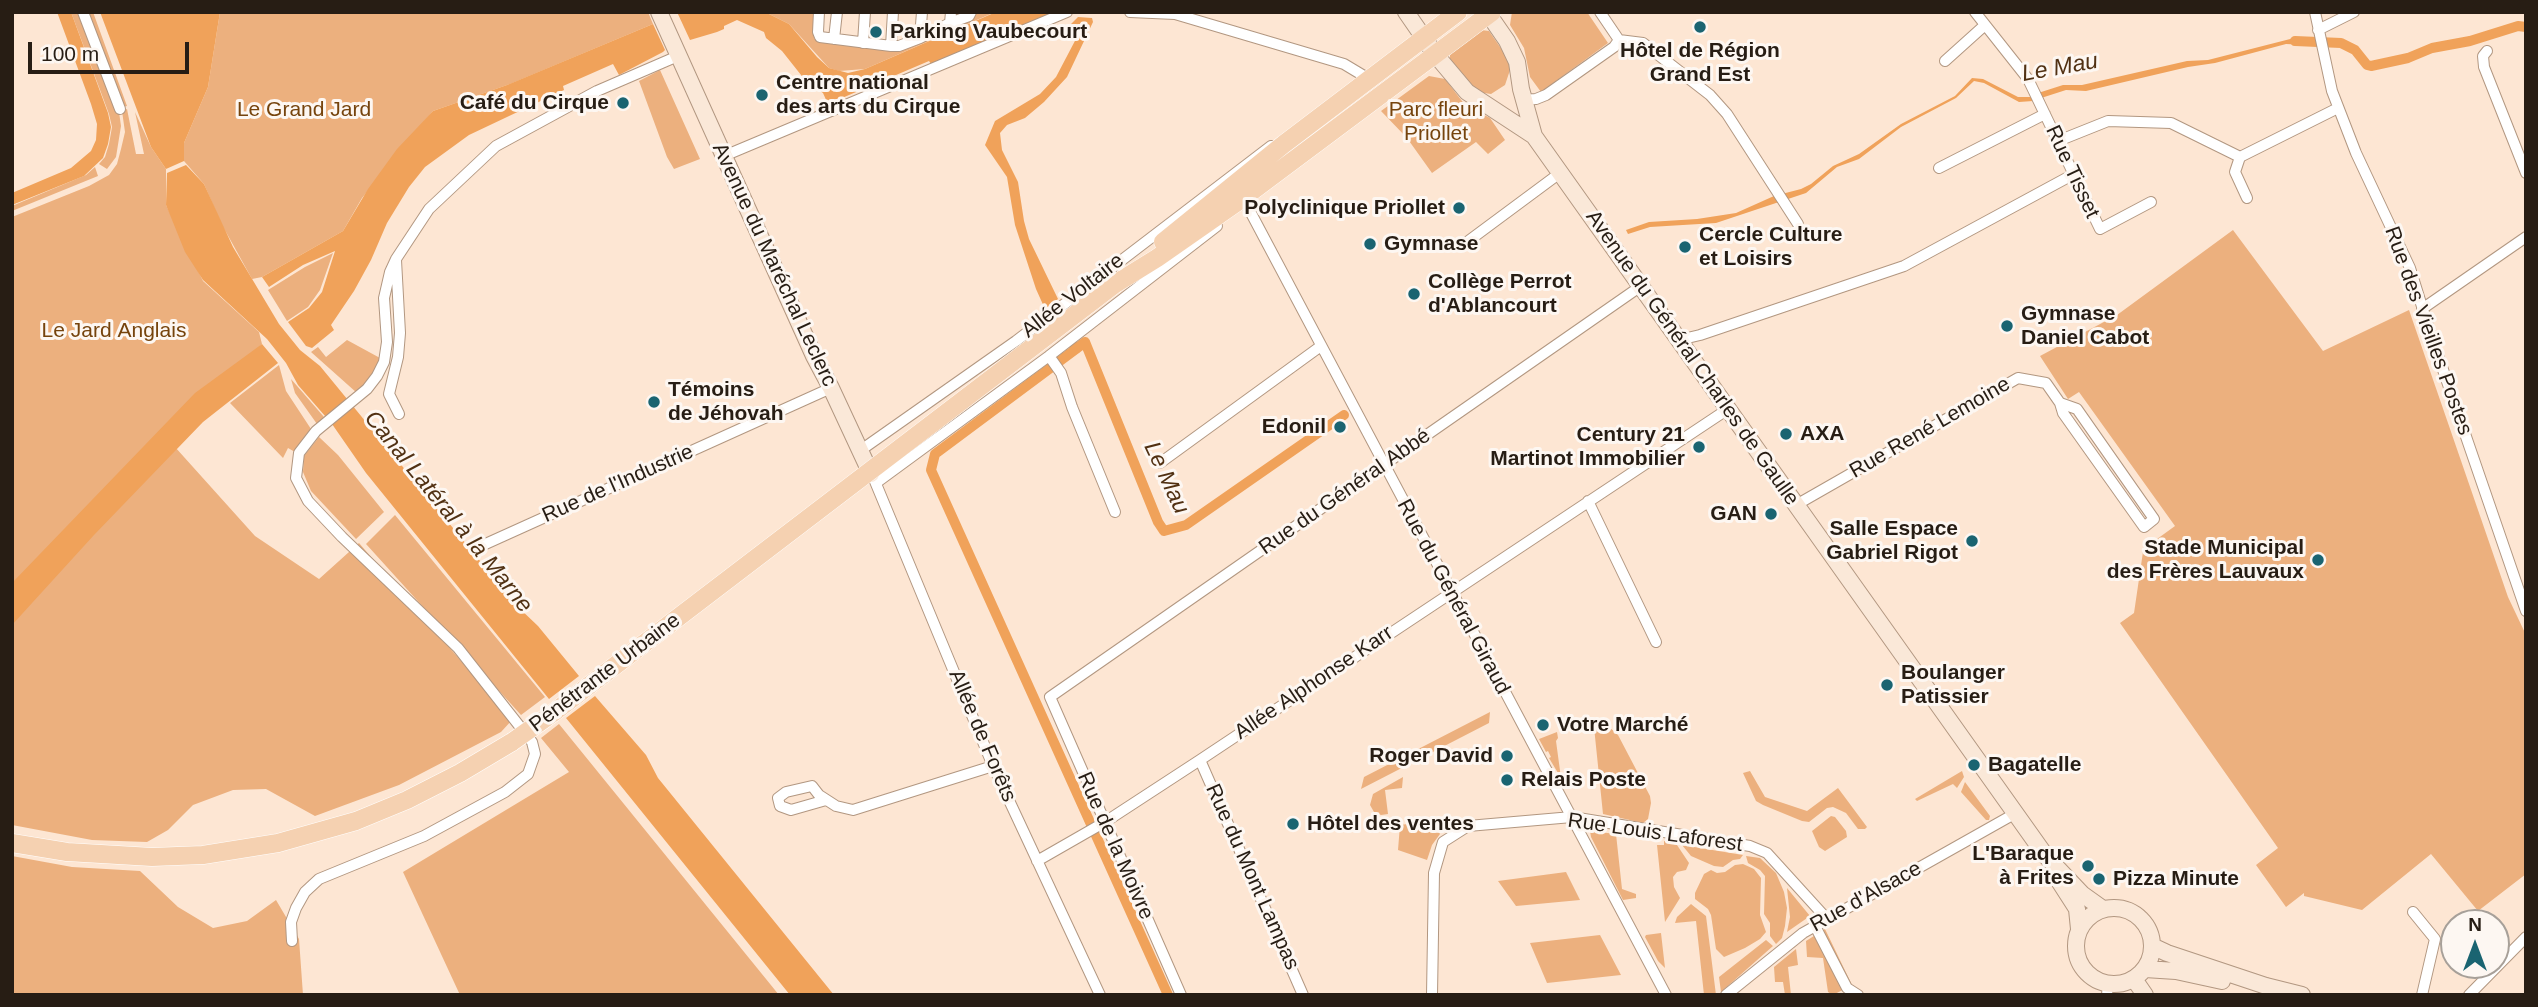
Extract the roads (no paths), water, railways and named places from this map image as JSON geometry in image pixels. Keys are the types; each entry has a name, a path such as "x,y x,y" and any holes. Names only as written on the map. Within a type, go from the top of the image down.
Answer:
{"main road":[{"name":"Avenue du Maréchal Leclerc","path":"659,12 809,345 874,478"},
{"name":"Avenue du Général Charles de Gaulle","path":"1406,12 1435,54 1467,92 1534,136"},
{"name":"Allée Voltaire","path":"1115,284 1205,206 1458,12"},
{"name":"Allée Voltaire","path":"1115,284 1243,198 1489,13"},
{"name":"Avenue du Général Charles de Gaulle","path":"1489,13 1517,62 1523,100 1534,136 2045,855 2077,909 2079,929"},
{"path":"1502,113 1511,104 1523,100"},
{"name":"Pénétrante Urbaine","path":"12,843 67,852 152,857 203,855 278,843 332,829 380,812 442,783 512,742 597,680 1115,284"},
{"name":"Avenue du Général Charles de Gaulle","path":"2045,855 2082,894 2103,909"},
{"path":"2146,995 2140,974 2152,946 2149,931 2136,914 2120,908 2103,909 2085,920 2079,929 2075,946 2079,963 2108,990 2140,974 2176,971 2266,986"},
{"path":"2152,946 2266,986 2302,995"}],"street":[{"path":"83,12 120,109"},
{"path":"819,12 820,37 891,46 899,46 920,38 950,18 970,16 971,12"},
{"path":"835,39 837,12"},
{"path":"863,43 865,12"},
{"path":"891,46 893,12"},
{"path":"920,38 922,12"},
{"path":"724,156 1067,12"},
{"path":"1130,12 1175,14 1344,64 1369,79"},
{"path":"1600,12 1619,40 1643,44 1710,95 1727,114 1798,224"},
{"name":"Rue Tisset","path":"1975,12 2028,79 2100,229 2151,202"},
{"name":"Rue des Vieilles Postes","path":"2315,12 2338,108 2356,153 2406,257 2526,611"},
{"path":"2320,38 2354,12"},
{"path":"1945,61 1985,25"},
{"path":"1523,100 1546,96 1614,47 1619,40"},
{"path":"2487,51 2483,56 2484,67 2526,173"},
{"path":"292,941 291,922 296,908 305,892 319,879 424,836 505,792 528,774 535,754 532,742 458,648 308,501 296,478 299,453 316,431 360,395 377,376 384,362 387,342 384,298 390,272 429,209 496,146 597,91 678,56"},
{"path":"2247,198 2235,173 2240,157 2338,108"},
{"name":"Rue Tisset","path":"1939,168 2045,114"},
{"path":"2058,141 2108,121 2171,123 2240,157"},
{"name":"Allée Voltaire","path":"861,450 1016,341 1255,156 1271,146 1284,144"},
{"path":"1466,242 1560,173"},
{"path":"1679,340 1904,266 2074,174"},
{"name":"Rue du Général Giraud","path":"1243,198 1666,995"},
{"name":"Allée Voltaire","path":"874,478 1051,358 1210,231 1243,198"},
{"path":"2422,309 2526,237"},
{"path":"396,259 400,333 398,357 389,394 399,414"},
{"name":"Rue du Général Abbé","path":"1050,697 1641,286"},
{"path":"1160,463 1321,346"},
{"path":"1051,358 1061,373 1115,513"},
{"name":"Rue René Lemoine","path":"1796,505 2018,378 2046,383 2060,403 2063,413 2144,527 2154,519 2077,409 2060,403"},
{"name":"Rue de l'Industrie","path":"481,546 831,388"},
{"name":"Allée Alphonse Karr","path":"1037,861 1200,760 1728,409"},
{"name":"Allée de Forêts","path":"874,478 993,766 1100,995"},
{"path":"1588,501 1656,642"},
{"name":"Rue de la Moivre","path":"1050,697 1181,995"},
{"name":"Rue du Mont Lampas","path":"1200,760 1303,995"},
{"path":"826,800 836,806 853,810 993,766"},
{"name":"Rue d'Alsace","path":"1727,995 1803,933 2016,813"},
{"name":"Rue Louis Laforest","path":"1432,995 1434,873 1443,842 1468,826 1572,817 1746,845 1767,853 1827,919"},
{"path":"2413,912 2435,939 2422,995"},
{"path":"1815,926 1847,988 1858,995"},
{"path":"2469,995 2526,937"}],"waterway":[{"name":"Le Mau","path":"2295,41 2341,43 2355,50 2367,65 2371,66 2518,26 2526,27"},
{"name":"Le Mau","path":"1073,344 1076,349 1085,342 1164,531 1186,525 1344,415"},
{"path":"1076,349 935,454 931,470 1168,995"}],"place":[{"name":"Hôtel de Région Grand Est","path":"1700,27"},
{"name":"Parking Vaubecourt","path":"876,32"},
{"name":"Centre national des arts du Cirque","path":"762,95"},
{"name":"Café du Cirque","path":"623,103"},
{"name":"Polyclinique Priollet","path":"1459,208"},
{"name":"Gymnase","path":"1370,244"},
{"name":"Cercle Culture et Loisirs","path":"1685,247"},
{"name":"Collège Perrot d'Ablancourt","path":"1414,294"},
{"name":"Gymnase Daniel Cabot","path":"2007,326"},
{"name":"Témoins de Jéhovah","path":"654,402"},
{"name":"Edonil","path":"1340,427"},
{"name":"AXA","path":"1786,434"},
{"name":"Century 21 Martinot Immobilier","path":"1699,447"},
{"name":"GAN","path":"1771,514"},
{"name":"Salle Espace Gabriel Rigot","path":"1972,541"},
{"name":"Stade Municipal des Frères Lauvaux","path":"2318,560"},
{"name":"Boulanger Patissier","path":"1887,685"},
{"name":"Votre Marché","path":"1543,725"},
{"name":"Roger David","path":"1507,756"},
{"name":"Bagatelle","path":"1974,765"},
{"name":"Relais Poste","path":"1507,780"},
{"name":"Hôtel des ventes","path":"1293,824"},
{"name":"L'Baraque à Frites","path":"2088,866"},
{"name":"Pizza Minute","path":"2099,879"}],"park label":[{"name":"Le Grand Jard","path":"304,110"},
{"name":"Parc fleuri Priollet","path":"1436,122"},
{"name":"Le Jard Anglais","path":"114,331"}],"water label":[{"name":"Canal Latéral à la Marne","path":"448,512"}]}
